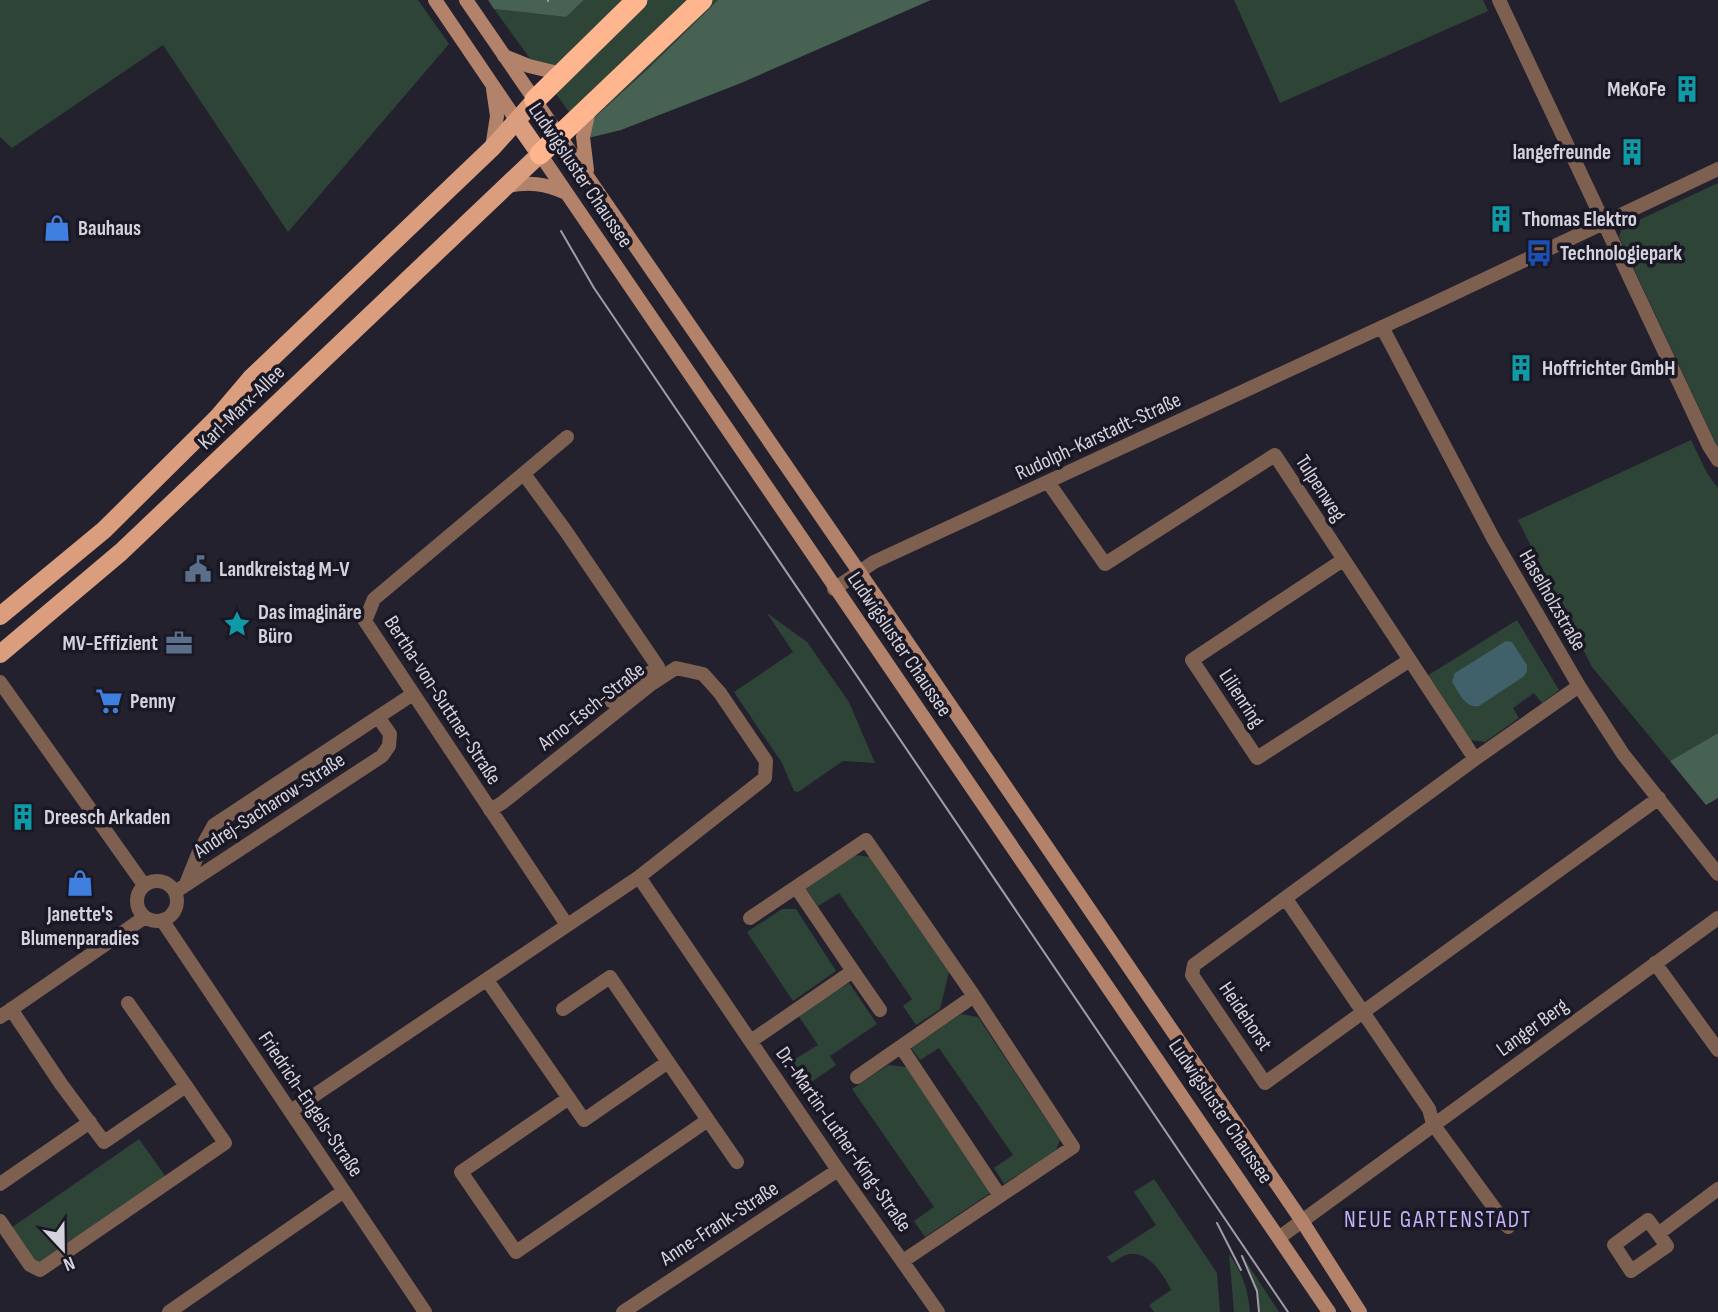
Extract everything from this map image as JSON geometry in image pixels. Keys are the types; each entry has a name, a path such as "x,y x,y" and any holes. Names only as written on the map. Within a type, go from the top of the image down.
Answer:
{"highway":[{"path":"535,100 637,0"},
{"path":"540,154 702,0"}],"main road":[{"name":"Karl-Marx-Allee","path":"0,616 104,530 217,418 251,379 492,148 535,100"},
{"name":"Ludwigsluster Chaussee","path":"517,121 540,154"},
{"name":"Karl-Marx-Allee","path":"0,654 121,552 540,154"}],"street":[{"name":"Ludwigsluster Chaussee","path":"435,0 517,121"},
{"name":"Ludwigsluster Chaussee","path":"466,0 1302,1221 1360,1312"},
{"path":"1499,0 1688,403 1718,460"},
{"path":"504,56 529,66 562,74"},
{"path":"490,81 497,116 492,148"},
{"path":"589,178 583,137 590,106"},
{"name":"Ludwigsluster Chaussee","path":"540,154 1329,1312"},
{"name":"Rudolph-Karstadt-Straße","path":"834,589 874,562 1718,169"},
{"path":"507,186 537,183 552,186 567,194"},
{"name":"Haselholzstraße","path":"1382,327 1493,538 1579,686 1623,754 1718,874"},
{"name":"Bertha-von-Suttner-Straße","path":"490,810 365,621 374,599 567,437"},
{"name":"Tulpenweg","path":"1048,482 1105,564 1275,455 1475,759"},
{"path":"524,474 658,667 611,701"},
{"name":"Lilienring","path":"1343,559 1192,660 1257,758 1410,660"},
{"name":"Arno-Esch-Straße","path":"291,1111 639,877 765,778 766,761 720,693 703,674 676,668 490,810"},
{"path":"0,682 144,885"},
{"path":"1475,759 1579,686"},
{"name":"Andrej-Sacharow-Straße","path":"180,888 214,825 413,694"},
{"name":"Andrej-Sacharow-Straße","path":"180,888 382,756 389,746 390,734 378,717"},
{"name":"Heidehorst","path":"1475,759 1194,965 1192,975 1265,1083 1659,798"},
{"path":"490,810 566,925"},
{"name":"Dr.-Martin-Luther-King-Straße","path":"750,918 866,840 974,996 1073,1147 903,1261"},
{"name":"Dr.-Martin-Luther-King-Straße","path":"639,877 937,1312"},
{"path":"161,881 180,888 175,909 162,920 150,920 138,908 137,895 149,882 161,881"},
{"path":"796,887 880,1010"},
{"path":"1286,899 1429,1109 1433,1124 1508,1227"},
{"path":"145,917 6,1013 104,1142 186,1086"},
{"name":"Langer Berg","path":"1280,1237 1718,918"},
{"name":"Friedrich-Engels-Straße","path":"162,920 425,1312"},
{"path":"1655,963 1718,1050"},
{"name":"Dr.-Martin-Luther-King-Straße","path":"751,1041 853,971"},
{"path":"563,1009 610,977 737,1162"},
{"path":"488,980 583,1119 668,1062"},
{"path":"857,1077 974,996"},
{"path":"0,1221 30,1265 40,1270 225,1143 128,1003"},
{"path":"901,1047 1000,1196"},
{"path":"569,1098 461,1172 516,1252 708,1120"},
{"path":"0,1184 90,1122"},
{"name":"Anne-Frank-Straße","path":"623,1312 838,1170"},
{"path":"1658,1234 1718,1189"},
{"path":"169,1312 344,1192"}],"shaded area":[{"path":"0,0 418,0 449,44 288,232 163,45 12,148 0,137"},
{"path":"488,0 584,0 566,17 494,9"},
{"path":"584,0 718,0 595,117 588,138 494,9 566,17"},
{"path":"718,0 931,0 741,83 621,130 588,138 595,117"},
{"path":"1234,0 1483,0 1488,11 1280,103"},
{"path":"1718,183 1718,448 1619,237 1622,228"},
{"path":"1691,440 1707,473 1718,488 1718,733 1670,761 1592,667 1518,520"},
{"path":"767,613 807,642 849,702 875,763 843,761 798,792 794,791 782,763 734,692 793,652"},
{"path":"1517,620 1559,690 1542,703 1534,693 1513,708 1519,718 1485,742 1470,740 1427,676"},
{"path":"1506,641 1512,642 1527,665 1527,672 1479,706 1470,705 1452,682 1455,673"},
{"path":"1718,733 1718,798 1706,805 1670,761"},
{"path":"855,855 870,857 949,972 940,1009 916,1025 903,1006 912,999 839,893 818,906 806,889"},
{"path":"782,909 796,909 836,971 793,1001 747,932"},
{"path":"849,983 877,1024 830,1056 836,1065 807,1085 790,1062 818,1045 798,1015"},
{"path":"961,1014 978,1017 1060,1140 1056,1150 1004,1184 994,1168 1013,1155 939,1048 920,1060 911,1048"},
{"path":"888,1065 907,1067 990,1193 925,1237 914,1221 934,1207 852,1089"},
{"path":"139,1139 168,1180 40,1270 11,1228"},
{"path":"1154,1179 1217,1273 1220,1312 1154,1312 1149,1305 1171,1290 1154,1264 1141,1255 1122,1256 1112,1263 1107,1257 1156,1225 1134,1192"},
{"path":"1229,1254 1244,1281 1250,1312 1234,1312"},
{"path":"1243,1257 1279,1312 1259,1312 1257,1291"}],"tram line":[{"path":"561,231 594,288 1288,1312"},
{"path":"1217,1223 1241,1270"},
{"path":"1242,1256 1257,1291 1259,1312"}],"place":[{"name":"MeKoFe","path":"1687,89"},
{"name":"langefreunde","path":"1632,152"},
{"name":"Thomas Elektro","path":"1501,219"},
{"name":"Bauhaus","path":"57,228"},
{"name":"Technologiepark","path":"1539,253"},
{"name":"Hoffrichter GmbH","path":"1521,368"},
{"name":"Landkreistag M-V","path":"198,569"},
{"name":"Das imaginäre Büro","path":"237,624"},
{"name":"MV-Effizient","path":"179,643"},
{"name":"Penny","path":"109,701"},
{"name":"Dreesch Arkaden","path":"23,817"},
{"name":"Janette's Blumenparadies","path":"80,883"}],"district":[{"name":"NEUE GARTENSTADT","path":"1438,1219"}]}
